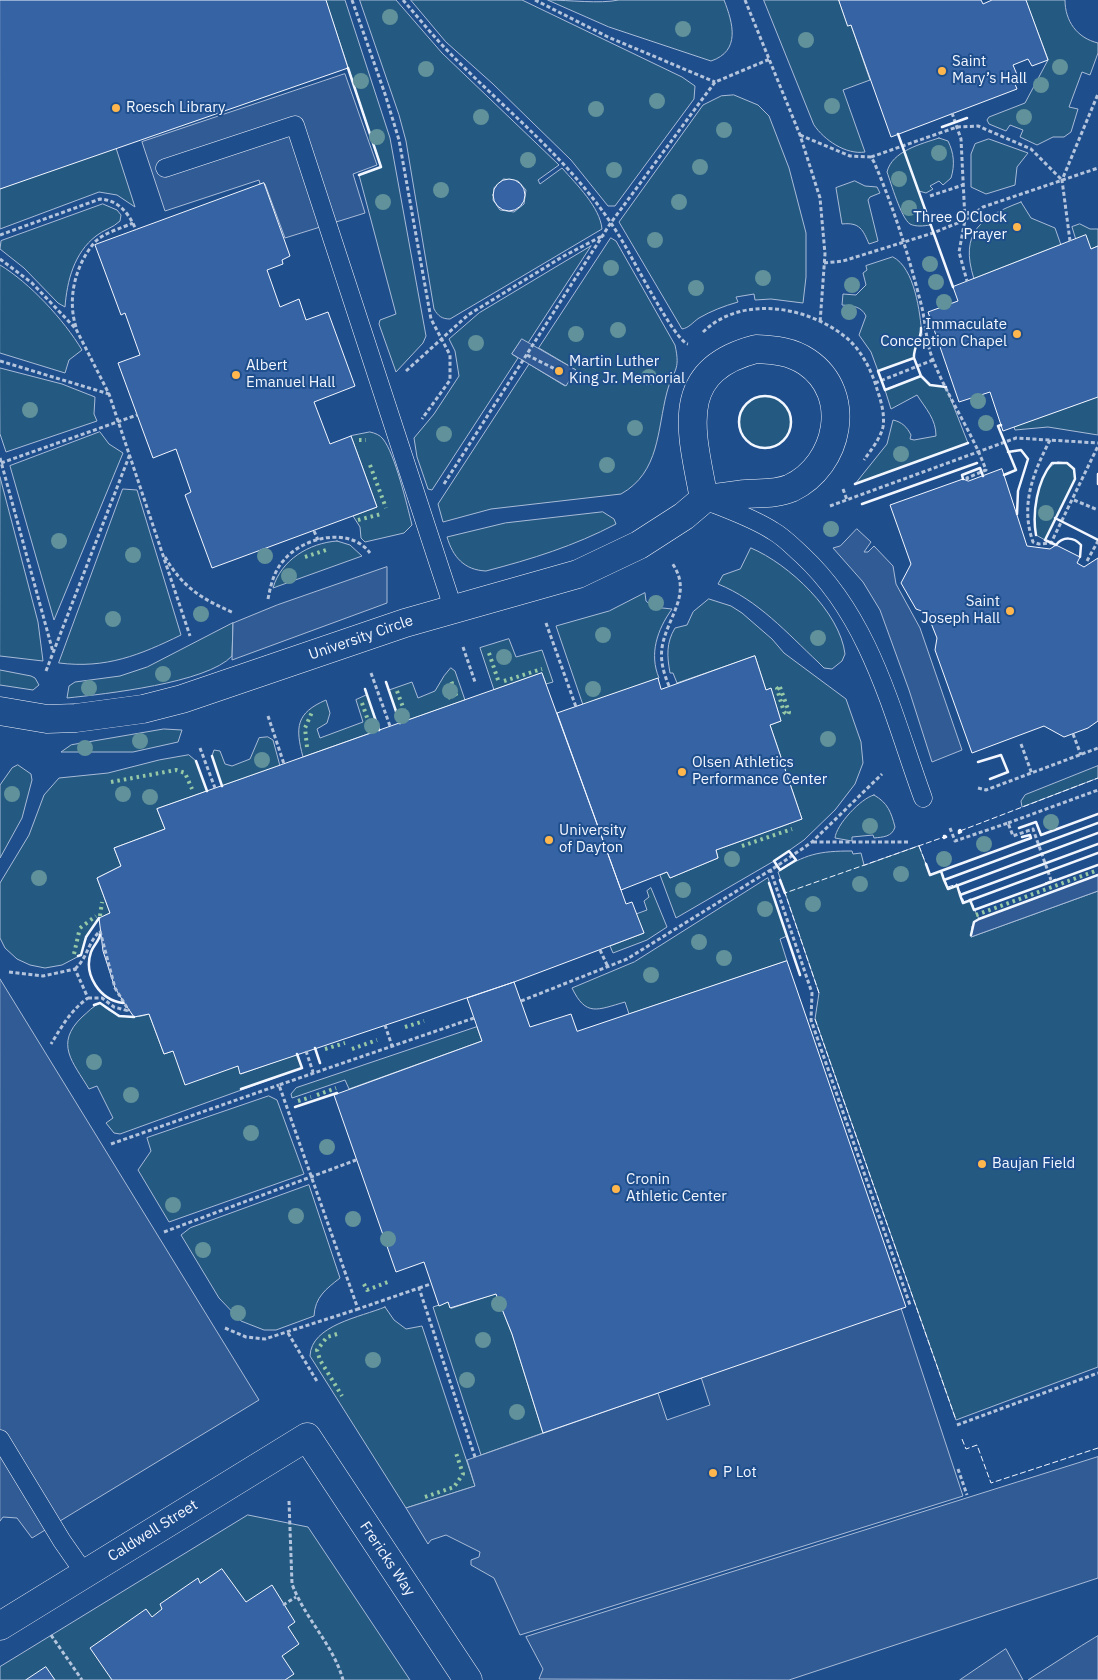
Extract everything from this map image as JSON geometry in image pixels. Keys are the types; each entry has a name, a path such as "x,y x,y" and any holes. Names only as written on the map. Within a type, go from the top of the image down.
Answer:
{"street":[{"path":"756,349 779,350 806,361 822,378 831,394 835,410 835,435 821,464 803,481 790,488 776,492 704,499 692,429 693,406 700,384 715,367 734,354 756,349"},
{"name":"University Circle","path":"0,711 47,719 106,715 143,709 182,699 453,608 556,581 600,564 639,545 684,516 704,499"},
{"name":"Caldwell Street","path":"0,1626 307,1437"},
{"name":"Frericks Way","path":"307,1437 468,1680"}],"lane":[{"path":"165,168 295,124 453,608"},
{"path":"704,499 774,531 809,561 838,594 853,617 873,657 923,798"},
{"path":"0,1439 62,1541 85,1574"}],"path":[{"path":"352,0 399,140 430,319 450,356 450,380 438,399 416,425"},
{"path":"403,0 443,46 571,170 610,224 668,322 687,345"},
{"path":"535,0 608,37 715,82"},
{"path":"745,0 800,135 820,198 824,219 821,322 806,361"},
{"path":"444,485 610,224 715,82 770,59"},
{"path":"1070,242 1062,180 1098,94"},
{"path":"952,114 961,139 965,220 959,252 967,281"},
{"path":"800,135 850,156 871,157 957,127 978,126 1031,150 1062,180"},
{"path":"871,157 904,242 923,310 926,337 933,360 980,451 986,470 967,478 968,481"},
{"path":"824,263 842,261 904,242 965,220 983,207 1098,168"},
{"path":"930,196 963,185"},
{"path":"0,235 96,200 108,200 117,204 133,223 136,230"},
{"path":"133,223 101,237 95,242 84,260 72,295 72,310 76,329 109,394 190,636"},
{"path":"403,375 468,315 562,257 604,234"},
{"path":"0,259 32,283 76,329"},
{"path":"527,355 559,371"},
{"path":"875,383 933,360"},
{"path":"0,361 109,394"},
{"path":"1,463 137,414"},
{"path":"823,509 1016,438 1050,440 1098,445 1074,500 1051,543 1039,544 1033,542 1026,515 1030,484 1050,440"},
{"path":"46,671 130,454"},
{"path":"0,458 53,652"},
{"path":"1074,500 1098,510"},
{"path":"314,531 318,540"},
{"path":"268,599 272,580 284,560 304,545 318,540 340,537 362,546 370,553"},
{"path":"1087,562 1098,541"},
{"path":"161,550 175,574 185,586 234,614"},
{"path":"669,686 661,658 663,641 681,596 676,568"},
{"path":"546,623 576,707"},
{"path":"463,647 475,682"},
{"path":"371,674 390,726"},
{"path":"268,716 284,764"},
{"path":"1073,734 1081,755"},
{"path":"1021,744 1032,774"},
{"path":"200,748 215,788"},
{"path":"978,788 986,790 1098,748"},
{"path":"521,1001 627,959 812,842 882,774"},
{"path":"950,828 955,841 1098,790"},
{"path":"1008,823 1013,836 1033,829 1051,880"},
{"path":"812,842 908,842"},
{"path":"770,869 812,994 811,1020 910,1305"},
{"path":"10,972 43,976 75,969 85,960 88,945 100,930 103,951 115,988 129,1011 114,1007 102,998 88,998 78,1005 65,1020 52,1044"},
{"path":"600,950 608,967"},
{"path":"75,969 88,998"},
{"path":"111,1144 313,1072 474,1018"},
{"path":"384,1025 392,1046"},
{"path":"306,1052 313,1072"},
{"path":"279,1084 358,1308"},
{"path":"164,1232 356,1160"},
{"path":"224,1328 246,1337 264,1339 288,1333 430,1284"},
{"path":"419,1288 475,1458"},
{"path":"288,1333 318,1384"},
{"path":"957,1425 1098,1374"},
{"path":"958,1469 967,1494"},
{"path":"289,1501 292,1584 296,1597 331,1649 343,1680"},
{"path":"283,1604 296,1597"},
{"path":"47,1630 82,1680"}],"shaded area":[{"path":"326,0 345,0 390,138 426,336 423,343 396,372 379,324 380,320 396,314 359,175 381,167"},
{"path":"360,0 396,0 442,53 559,165 538,180 540,184 562,168 592,204 597,212 602,229 450,319 440,317 434,309 406,141","holes":["504,179 518,181 526,190 524,204 514,212 500,210 493,200 494,188"]},
{"path":"411,0 522,0 682,77 695,86 694,99 615,206 608,206 571,160 493,84 446,42"},
{"path":"548,0 594,2 619,0 724,0 732,27 731,43 721,56 711,61 609,27"},
{"path":"764,0 839,0 848,25 851,25 870,80 843,90 865,152 843,149 830,141 814,125"},
{"path":"1026,0 1065,0 1067,15 1074,28 1084,37 1098,43 1098,53 1090,75 1082,72 1069,107 1078,109 1071,132 1064,137 1053,137 1037,145 1020,137 1023,130 1010,125 1006,131 989,124 987,120 989,117 1025,103 1048,60"},
{"path":"345,74 377,165 353,174 365,213 285,238 265,184 260,184 259,180 165,211 142,142"},
{"path":"734,95 758,105 769,116 789,168 806,233 806,277 803,303 771,299 755,300 754,294 736,297 738,302 708,313 682,329 619,222 703,105 721,96"},
{"path":"939,138 948,141 952,150 953,168 951,178 943,185 939,181 930,186 933,189 926,193 919,191 930,225 912,225 903,215 887,172 895,159 908,149"},
{"path":"989,139 1028,153 1017,167 1015,185 986,194 971,187 971,154 975,144"},
{"path":"116,148 135,207 117,195 99,192 0,229 0,189"},
{"path":"855,181 865,186 877,187 880,193 870,197 868,200 878,241 869,244 860,228 853,224 842,224 836,188"},
{"path":"1021,202 1031,218 1055,228 1061,245 974,279 969,249 977,228 995,214"},
{"path":"103,204 117,210 121,215 120,221 96,236 82,251 73,268 65,307 58,303 24,268 0,249 1,241"},
{"path":"1080,224 1090,229 1098,229 1098,246 1091,249 1076,240 1072,227"},
{"path":"611,238 616,241 675,345 677,354 677,366 669,384 655,449 643,474 634,485 621,494 491,509 443,522 438,504 529,364 565,386 576,370 539,348"},
{"path":"591,246 528,343 522,340 512,354 518,358 432,490 428,489 417,457 414,438 434,414 459,376 455,351 449,339 479,313"},
{"path":"893,257 907,271 911,281 918,304 922,335 916,344 914,358 878,371 871,352 859,335 866,316 859,308 842,305 843,294 856,295 866,285 863,273 867,270 866,266"},
{"path":"0,265 23,282 46,303 75,338 82,350 69,360 65,373 0,353"},
{"path":"522,339 576,370 566,386 512,354"},
{"path":"0,368 62,384 95,397 94,414 97,421 6,452 0,434"},
{"path":"921,376 930,385 946,387 968,443 855,484 887,444 893,420 906,427 911,435 910,439 936,436 932,419 917,395 891,409 885,390"},
{"path":"760,396 770,396 784,403 791,417 791,427 784,441 770,448 760,448 750,444 743,437 739,427 739,417 743,407 750,400"},
{"path":"1098,397 1098,435 1048,427 1015,430 1014,427"},
{"path":"100,432 109,444 123,453 54,620 10,466"},
{"path":"370,432 383,439 392,456 412,525 404,533 365,542 361,538 360,527 353,516 377,507 351,436"},
{"path":"1058,462 1065,463 1073,468 1075,479 1045,540 1036,535 1035,517 1038,494 1045,473"},
{"path":"0,477 38,622 43,661 0,656"},
{"path":"123,489 137,490 181,635 151,649 122,659 92,664 59,663"},
{"path":"603,512 614,519 616,524 552,551 486,571 471,568 460,561 449,544 447,537 505,523"},
{"path":"857,529 871,542 864,552 868,552 874,546 893,566 896,584 920,628 962,750 932,762 909,690 880,610 863,582 833,548 840,546"},
{"path":"337,541 350,545 362,556 273,588 282,569 289,561 316,545"},
{"path":"751,548 766,555 796,577 823,606 834,622 845,654 842,661 832,669 824,668 759,608 733,591 718,584 723,575 740,569"},
{"path":"387,567 387,603 232,660 233,623 277,605"},
{"path":"645,593 646,601 653,607 672,609 662,625 656,642 655,660 659,678 583,705 556,626 609,611"},
{"path":"709,599 731,606 742,613 772,639 784,653 846,699 861,742 863,763 855,784 835,810 804,840 774,861 676,918 660,875 667,872 670,878 718,858 716,850 802,819 770,725 781,721 771,689 766,690 755,656 677,683 673,673 670,673 668,650 675,628 687,625 693,612"},
{"path":"233,623 232,656 219,665 201,673 154,686 67,698 69,686 75,682 120,676 147,667"},
{"path":"509,639 516,657 542,650 553,682 546,684 542,673 494,690 480,648"},
{"path":"451,668 455,671 465,700 400,723 389,690 412,682 418,698 435,691"},
{"path":"0,670 31,676 35,678 39,685 33,690 0,685"},
{"path":"367,695 379,730 303,757 299,729 303,716 309,710 326,700 330,713 327,723 317,729 320,738 363,722 356,700"},
{"path":"164,729 182,730 178,742 133,752 61,752 71,745"},
{"path":"268,737 273,740 280,766 222,786 212,756 214,750 220,751 225,764 232,766 250,759 259,738"},
{"path":"189,755 196,761 207,791 157,809 165,829 114,848 121,866 97,878 110,913 94,925 81,955 62,965 45,968 30,965 17,959 5,948 0,938 0,883 29,835 44,795 59,778 108,773 159,760"},
{"path":"18,765 31,774 32,780 22,818 0,858 0,785 12,768"},
{"path":"1098,766 1098,778 1022,807 1021,801 1025,795"},
{"path":"874,795 883,801 890,812 895,827 892,833 877,838 874,838 873,835 852,837 852,841 835,838 844,819 856,806"},
{"name":"Baujan Field","path":"919,846 930,875 941,871 948,889 957,885 963,903 970,900 979,919 972,926 971,937 1098,891 1098,1367 956,1420 815,1019 819,993 778,872 805,857 821,853 852,851 853,854 861,853 864,865"},
{"path":"1098,875 1098,891 971,937 974,922 979,919"},
{"path":"768,878 787,936 780,939 787,961 629,1014 625,1002 593,1009 582,1004 577,997 572,988 634,962"},
{"path":"651,888 667,927 647,940 613,953 610,946 644,933 636,914 647,910 644,901 649,897 647,891"},
{"path":"0,979 259,1400 32,1538 17,1518 3,1517 0,1521"},
{"path":"100,1003 105,1008 123,1016 136,1017 149,1014 164,1054 173,1051 238,1066 241,1074 297,1054 302,1068 120,1134 114,1133 106,1123 113,1118 97,1086 89,1089 72,1061 68,1045 69,1036 74,1027 88,1011"},
{"path":"477,1027 482,1041 349,1089 345,1080 292,1098 291,1094 296,1088"},
{"path":"269,1096 277,1100 304,1174 169,1222 138,1170 151,1151 147,1138"},
{"path":"309,1185 340,1278 319,1299 314,1316 276,1330 264,1330 241,1321 219,1298 181,1235 190,1228"},
{"path":"496,1294 512,1334 543,1433 481,1455 433,1307 448,1302 451,1308"},
{"path":"385,1307 394,1320 406,1329 422,1326 475,1486 406,1508 310,1356 313,1345 328,1330 351,1319"},
{"name":"P Lot","path":"901,1308 963,1496 520,1635 494,1578 471,1565 471,1560 479,1557 480,1552 446,1535 431,1540 428,1544 406,1508 475,1486 467,1460 658,1393 667,1420 710,1405 701,1377"},
{"path":"1098,1457 1098,1578 789,1680 539,1679 543,1669 526,1637"},
{"path":"248,1515 308,1527 410,1680 0,1680 0,1667"},
{"path":"1098,1636 1098,1680 1028,1680 1081,1646"},
{"path":"1006,1649 1023,1680 960,1680"}],"building":[{"name":"Roesch Library","path":"0,0 326,0 348,68 0,189"},
{"name":"Saint Mary’s Hall","path":"839,0 981,0 983,4 992,0 1026,0 1048,60 1032,66 1028,59 1013,65 1018,77 1013,79 1017,89 891,137 851,25 848,26"},
{"path":"509,179 515,180 520,184 524,189 524,201 520,206 515,210 509,211 503,210 498,206 494,201 493,195 494,189 498,184 503,180"},
{"name":"Albert Emanuel Hall","path":"264,183 290,256 282,260 283,264 267,270 280,307 299,299 306,320 328,312 355,386 314,402 330,444 351,436 377,507 212,568 185,495 191,492 176,449 153,458 118,363 140,355 125,313 121,315 95,245"},
{"name":"Immaculate Conception Chapel","path":"1086,235 1091,249 1098,246 1098,397 1003,431 990,392 959,402 928,312 958,301 953,287"},
{"name":"Saint Joseph Hall","path":"1002,469 1027,546 1050,549 1056,545 1080,557 1077,563 1084,567 1098,558 1098,721 1088,728 1064,737 1044,726 972,753 935,650 937,638 927,613 916,609 901,583 911,564 890,505 963,479 968,481"},
{"name":"Olsen Athletics Performance Center","path":"755,656 766,690 771,688 781,721 770,725 802,819 716,850 718,858 670,878 667,872 621,890 557,713 658,678 661,689"},
{"path":"542,673 626,904 632,902 644,933 514,982 240,1074 238,1066 185,1085 173,1051 164,1054 149,1014 134,1017 115,988 103,951 99,918 110,913 97,878 121,866 114,848 165,829 157,809"},
{"name":"Cronin Athletic Center","path":"787,961 906,1307 543,1433 512,1334 496,1294 450,1308 448,1302 439,1306 424,1262 396,1272 334,1095 482,1041 467,998 514,982 530,1027 571,1014 577,1031"},
{"path":"222,1569 246,1602 272,1585 295,1622 288,1627 299,1644 282,1656 294,1674 285,1680 112,1680 90,1648 146,1609 152,1617 162,1609 160,1604 198,1578 200,1583"},
{"path":"46,1667 55,1680 26,1680"}],"hedge":[{"path":"359,440 366,440"},
{"path":"370,465 386,508"},
{"path":"358,520 381,514"},
{"path":"305,557 329,549"},
{"path":"489,653 499,683"},
{"path":"504,681 542,669"},
{"path":"448,698 456,694 450,678"},
{"path":"780,687 789,712 788,715 784,712 777,689 780,687"},
{"path":"397,691 407,718"},
{"path":"362,703 371,729"},
{"path":"307,747 305,728 312,712"},
{"path":"111,782 176,770 185,773 192,789"},
{"path":"742,846 792,829"},
{"path":"976,915 1098,870"},
{"path":"100,916 102,902"},
{"path":"80,928 96,916"},
{"path":"74,954 79,932"},
{"path":"405,1027 424,1021"},
{"path":"352,1049 377,1040"},
{"path":"325,1049 345,1043"},
{"path":"317,1095 336,1088"},
{"path":"298,1101 311,1097"},
{"path":"364,1284 367,1290 388,1282"},
{"path":"337,1334 327,1337 317,1350 320,1360 342,1396"},
{"path":"425,1497 454,1487 463,1474 456,1453"}],"fence":[{"path":"960,831 1098,778"},
{"path":"819,993 785,893 944,837"},
{"path":"919,846 926,864"},
{"path":"941,871 948,887 957,884 964,902 971,899 974,909"},
{"path":"1045,883 1056,879"},
{"path":"815,1019 956,1420"},
{"path":"962,1439 966,1449 977,1445 991,1483 1098,1448"}],"wall":[{"path":"348,68 381,167 359,175"},
{"path":"942,127 967,118"},
{"path":"898,134 953,287"},
{"path":"921,328 914,358 878,371 885,390 921,376 930,385 946,387"},
{"path":"914,358 921,376"},
{"path":"760,396 770,396 784,403 791,417 791,422 791,427 784,441 770,448 760,448 750,444 743,437 739,427 739,417 743,407 750,400 760,396"},
{"path":"1001,425 998,426 1016,470 1004,475"},
{"path":"855,484 968,443"},
{"path":"1008,452 1021,450 1028,459 1018,491 1017,514"},
{"path":"862,504 977,463"},
{"path":"1036,535 1035,507 1039,488 1052,463 1067,463 1074,469 1075,479 1045,540 1056,545 1065,539 1075,540 1081,545 1080,557"},
{"path":"963,479 962,475 980,468 983,476"},
{"path":"1098,474 1098,484"},
{"path":"1055,518 1098,540"},
{"path":"386,682 400,723"},
{"path":"365,689 379,730"},
{"path":"978,762 1001,755 1008,772 990,779"},
{"path":"212,756 222,786"},
{"path":"196,761 207,791"},
{"path":"1019,828 1036,822 1041,835 1098,814"},
{"path":"941,871 944,880 1098,823"},
{"path":"960,830 961,832 959,833 959,831 960,830"},
{"path":"944,880 948,889 1098,833"},
{"path":"926,864 930,875 1031,838 1030,835 1022,837"},
{"path":"944,836 945,836 946,837 944,838 944,836"},
{"path":"957,885 960,895 1098,844"},
{"path":"789,851 796,860 780,870 774,861 789,851"},
{"path":"960,895 963,903 1098,853"},
{"path":"970,900 974,910 1098,865"},
{"path":"971,935 974,922 979,919 1098,875"},
{"path":"780,880 785,893"},
{"path":"769,883 800,975"},
{"path":"78,956 81,955 86,937 99,918"},
{"path":"100,935 92,950 89,969 95,985 101,992 107,997 123,1003"},
{"path":"94,1005 100,1003 119,1016 134,1017"},
{"path":"315,1048 320,1063"},
{"path":"241,1089 302,1068 297,1054"},
{"path":"295,1107 337,1093"}],"place":[{"name":"Saint Mary’s Hall","path":"942,71"},
{"name":"Roesch Library","path":"116,108"},
{"name":"Three O'Clock Prayer","path":"1017,227"},
{"name":"Immaculate Conception Chapel","path":"1017,334"},
{"name":"Martin Luther King Jr. Memorial","path":"559,371"},
{"name":"Albert Emanuel Hall","path":"236,375"},
{"name":"Saint Joseph Hall","path":"1010,611"},
{"name":"Olsen Athletics Performance Center","path":"682,772"},
{"name":"University of Dayton","path":"549,840"},
{"name":"Baujan Field","path":"982,1164"},
{"name":"Cronin Athletic Center","path":"616,1189"},
{"name":"P Lot","path":"713,1473"}]}
